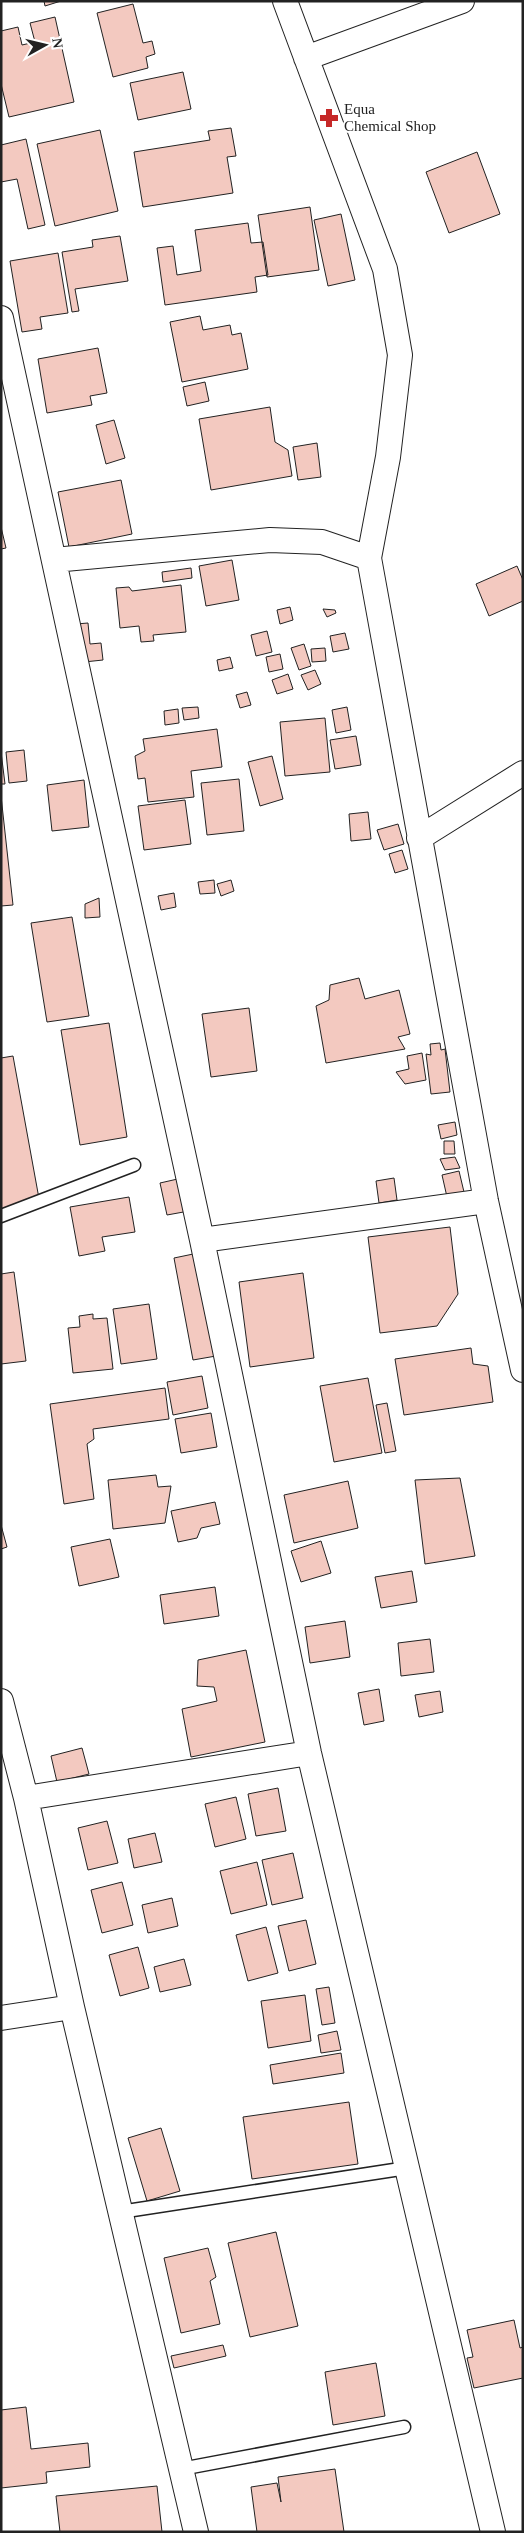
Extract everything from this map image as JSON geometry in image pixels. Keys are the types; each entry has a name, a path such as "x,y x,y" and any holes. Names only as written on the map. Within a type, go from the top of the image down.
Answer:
{"street":[{"path":"285,1 385,269 400,355 388,457 369,558 486,1200 523,1370"},
{"path":"306,58 462,1"},
{"path":"1,318 202,1240 309,1753 493,2532"},
{"path":"54,560 270,540 322,542 369,558"},
{"path":"419,838 523,773"},
{"path":"202,1240 486,1200"},
{"path":"1,1701 26,1798 72,2007 196,2532"},
{"path":"26,1798 309,1753"},
{"path":"1,2018 72,2007"}],"lane":[{"path":"1,1216 134,1165"},
{"path":"120,2212 407,2168"},
{"path":"181,2469 404,2427"}],"building":[{"path":"44,1 61,1 45,6"},
{"path":"133,4 143,43 152,41 155,54 146,57 148,68 113,77 97,13"},
{"path":"55,17 74,102 9,117 1,84 1,31 18,27 22,45 35,42 30,23"},
{"path":"183,72 191,109 138,120 130,83"},
{"path":"231,128 236,156 227,157 233,193 143,207 134,152 210,140 208,131"},
{"path":"100,130 118,211 55,226 37,144"},
{"path":"26,139 45,225 28,229 17,179 1,182 1,145"},
{"path":"477,152 500,214 449,233 426,172"},
{"path":"310,207 319,270 267,277 258,215"},
{"path":"341,214 355,280 328,286 314,220"},
{"path":"248,223 251,243 263,242 268,275 255,277 257,292 165,305 157,248 173,246 177,275 201,271 195,230"},
{"path":"120,236 128,281 75,289 79,311 72,312 62,252 93,247 92,240"},
{"path":"58,253 68,313 40,317 42,329 22,332 10,261"},
{"path":"200,316 203,330 230,325 232,335 241,333 248,369 182,382 170,322"},
{"path":"98,348 107,393 90,396 92,405 47,413 38,359"},
{"path":"205,382 209,401 187,406 183,387"},
{"path":"270,407 275,442 288,450 292,476 211,490 199,419"},
{"path":"114,420 125,458 106,464 96,425"},
{"path":"317,443 321,477 298,480 293,447"},
{"path":"121,480 132,534 69,547 58,492"},
{"path":"1,527 6,548 1,549"},
{"path":"232,560 239,600 206,606 199,566"},
{"path":"517,566 523,580 523,601 489,616 476,584"},
{"path":"191,568 192,578 163,582 162,572"},
{"path":"181,585 186,632 153,635 154,641 141,642 139,626 120,628 116,588 129,587 132,591"},
{"path":"290,607 293,620 280,624 277,610"},
{"path":"323,609 335,610 336,613 327,617"},
{"path":"88,623 90,644 101,643 103,660 84,662 76,624"},
{"path":"267,631 272,652 256,656 251,635"},
{"path":"345,633 349,649 333,652 330,636"},
{"path":"304,644 311,666 299,670 291,648"},
{"path":"325,648 326,661 312,662 311,649"},
{"path":"280,654 283,669 269,672 266,657"},
{"path":"230,657 233,668 219,671 217,660"},
{"path":"315,670 321,684 308,690 301,675"},
{"path":"288,674 293,689 277,694 272,680"},
{"path":"247,692 251,705 240,708 236,695"},
{"path":"198,707 199,718 184,720 182,708"},
{"path":"347,707 351,730 336,733 332,710"},
{"path":"178,709 179,723 165,725 164,711"},
{"path":"325,718 330,772 285,776 280,722"},
{"path":"217,729 222,767 191,771 194,797 148,802 145,778 138,779 135,756 145,751 143,739"},
{"path":"356,736 361,765 335,769 330,740"},
{"path":"24,750 27,781 9,783 6,752"},
{"path":"1,752 5,784 1,784"},
{"path":"272,756 283,799 260,806 248,762"},
{"path":"239,779 244,831 207,835 201,783"},
{"path":"84,780 89,827 52,831 47,785"},
{"path":"1,796 13,905 1,906"},
{"path":"185,800 191,844 144,850 138,806"},
{"path":"368,812 371,839 351,841 349,814"},
{"path":"398,824 404,844 384,850 377,830"},
{"path":"402,850 408,869 395,873 389,854"},
{"path":"214,880 215,893 200,894 198,882"},
{"path":"231,880 234,891 221,896 217,884"},
{"path":"174,893 176,907 161,910 158,896"},
{"path":"99,898 100,917 85,918 85,904"},
{"path":"72,917 89,1016 47,1022 31,923"},
{"path":"359,978 365,999 399,990 410,1034 398,1037 405,1049 326,1063 316,1006 329,1000 330,985"},
{"path":"249,1008 257,1071 211,1077 202,1014"},
{"path":"109,1023 127,1137 80,1145 61,1030"},
{"path":"440,1043 441,1050 445,1049 450,1092 431,1094 426,1054 431,1055 430,1044"},
{"path":"422,1053 426,1080 405,1084 396,1072 409,1069 407,1056"},
{"path":"13,1056 40,1204 1,1211 1,1058"},
{"path":"455,1122 457,1135 441,1139 438,1125"},
{"path":"444,1141 454,1141 455,1154 444,1154"},
{"path":"455,1157 460,1168 445,1170 440,1159"},
{"path":"459,1171 464,1192 447,1197 442,1175"},
{"path":"182,1178 189,1211 167,1215 160,1183"},
{"path":"394,1178 397,1200 379,1203 376,1181"},
{"path":"129,1197 135,1232 102,1237 105,1251 79,1256 70,1207"},
{"path":"450,1227 458,1294 437,1326 380,1333 368,1237"},
{"path":"198,1253 216,1356 193,1360 174,1258"},
{"path":"14,1272 26,1361 1,1364 1,1274"},
{"path":"303,1273 314,1358 250,1367 239,1282"},
{"path":"149,1304 157,1359 121,1364 113,1309"},
{"path":"93,1314 93,1319 107,1318 113,1369 73,1373 68,1328 80,1327 79,1316"},
{"path":"471,1348 473,1364 488,1366 493,1402 404,1415 395,1359"},
{"path":"202,1376 208,1408 173,1415 167,1382"},
{"path":"368,1378 382,1453 334,1462 320,1386"},
{"path":"165,1388 169,1419 93,1429 94,1439 87,1444 94,1499 64,1504 50,1404"},
{"path":"387,1403 396,1451 385,1453 376,1405"},
{"path":"211,1413 217,1447 181,1453 175,1419"},
{"path":"156,1475 158,1487 171,1486 165,1523 113,1529 108,1480"},
{"path":"460,1478 475,1556 425,1564 415,1480"},
{"path":"348,1481 358,1528 294,1543 284,1495"},
{"path":"215,1502 220,1524 201,1528 197,1538 178,1542 171,1511"},
{"path":"1,1525 7,1547 1,1549"},
{"path":"110,1539 119,1577 79,1586 71,1547"},
{"path":"321,1541 331,1573 301,1582 291,1551"},
{"path":"412,1571 417,1602 381,1608 375,1577"},
{"path":"215,1587 219,1616 164,1624 160,1595"},
{"path":"345,1621 350,1657 310,1663 305,1627"},
{"path":"430,1639 434,1672 401,1676 398,1643"},
{"path":"246,1650 265,1742 191,1757 182,1709 217,1701 214,1687 197,1686 198,1660"},
{"path":"379,1689 384,1721 364,1725 358,1693"},
{"path":"440,1691 443,1712 419,1717 415,1695"},
{"path":"82,1748 89,1774 57,1782 51,1756"},
{"path":"278,1788 286,1831 256,1836 248,1794"},
{"path":"236,1797 246,1839 215,1847 205,1804"},
{"path":"107,1821 118,1863 88,1870 78,1828"},
{"path":"155,1833 162,1862 134,1868 128,1839"},
{"path":"293,1853 303,1898 272,1905 262,1860"},
{"path":"257,1862 267,1905 231,1914 220,1871"},
{"path":"122,1882 133,1925 102,1933 91,1890"},
{"path":"172,1898 178,1926 148,1933 142,1905"},
{"path":"306,1920 316,1964 289,1971 278,1926"},
{"path":"266,1927 278,1973 248,1981 236,1935"},
{"path":"138,1947 149,1988 120,1996 109,1955"},
{"path":"184,1959 191,1985 160,1992 154,1967"},
{"path":"329,1987 335,2023 322,2025 316,1989"},
{"path":"305,1995 311,2041 268,2048 261,2001"},
{"path":"337,2031 341,2050 321,2053 318,2035"},
{"path":"341,2053 344,2073 273,2084 270,2065"},
{"path":"349,2102 358,2164 252,2179 243,2117"},
{"path":"161,2128 180,2191 147,2201 128,2138"},
{"path":"276,2232 298,2326 250,2337 228,2243"},
{"path":"208,2248 216,2277 210,2281 220,2324 181,2333 164,2258"},
{"path":"514,2320 520,2348 523,2347 523,2378 474,2388 467,2358 473,2357 467,2330"},
{"path":"223,2345 226,2356 174,2368 171,2356"},
{"path":"376,2363 385,2416 333,2425 325,2372"},
{"path":"26,2407 31,2449 88,2443 90,2467 46,2472 47,2483 1,2488 1,2410"},
{"path":"335,2469 344,2532 257,2532 251,2487 277,2483 281,2502 278,2477"},
{"path":"157,2486 162,2532 60,2532 56,2496"}],"place":[{"name":"Equa Chemical Shop","path":"329,118"}]}
